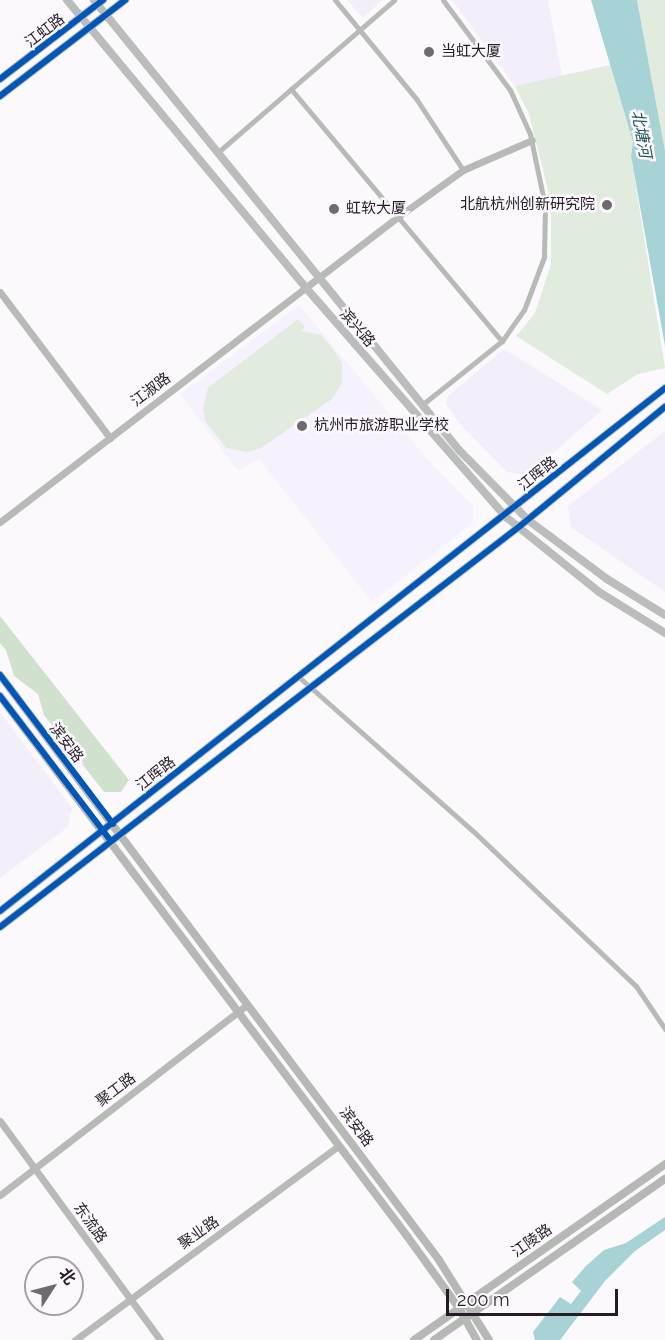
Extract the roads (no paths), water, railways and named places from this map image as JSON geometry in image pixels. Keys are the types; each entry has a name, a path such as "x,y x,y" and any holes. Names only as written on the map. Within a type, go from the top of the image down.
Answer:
{"main road":[{"name":"滨兴路","path":"67,0 307,289 506,517 599,592 665,633"},
{"name":"江虹路","path":"0,96 124,0"},
{"name":"滨兴路","path":"98,1 106,15 318,279 459,450 528,520 608,579 665,615"},
{"name":"江虹路","path":"0,79 82,17 98,1"},
{"name":"江晖路","path":"0,911 506,517 665,388"},
{"name":"江晖路","path":"0,927 528,520 665,407"},
{"name":"滨安路","path":"0,675 467,1302 489,1340"},
{"name":"滨安路","path":"0,696 104,831 459,1308 477,1340"},
{"name":"江陵路","path":"414,1340 665,1164"},
{"name":"江陵路","path":"434,1340 665,1179"}],"street":[{"path":"335,0 417,100 463,170"},
{"path":"217,153 394,0"},
{"path":"423,404 502,341 524,310 544,257 545,206 532,140 510,90 443,0"},
{"path":"291,89 502,341"},
{"name":"江淑路","path":"0,522 307,289 399,216 463,170 494,153 532,140"},
{"path":"0,292 111,438"},
{"path":"300,678 473,831 636,986 665,1029"},
{"name":"聚工路","path":"0,1195 248,1005"},
{"name":"东流路","path":"0,1121 160,1340"},
{"name":"聚业路","path":"75,1340 338,1146"}],"water":[{"name":"北塘河","path":"591,0 637,0 665,151 665,346 631,156 633,142"},
{"path":"665,1217 665,1230 635,1251 605,1281 560,1340 535,1340 533,1332 560,1297 571,1304 581,1291 572,1282 586,1266 604,1250 626,1243"}],"place":[{"name":"当虹大厦","path":"429,52"},
{"name":"北航杭州创新研究院","path":"607,205"},
{"name":"虹软大厦","path":"334,209"},
{"name":"杭州市旅游职业学校","path":"302,426"}]}
